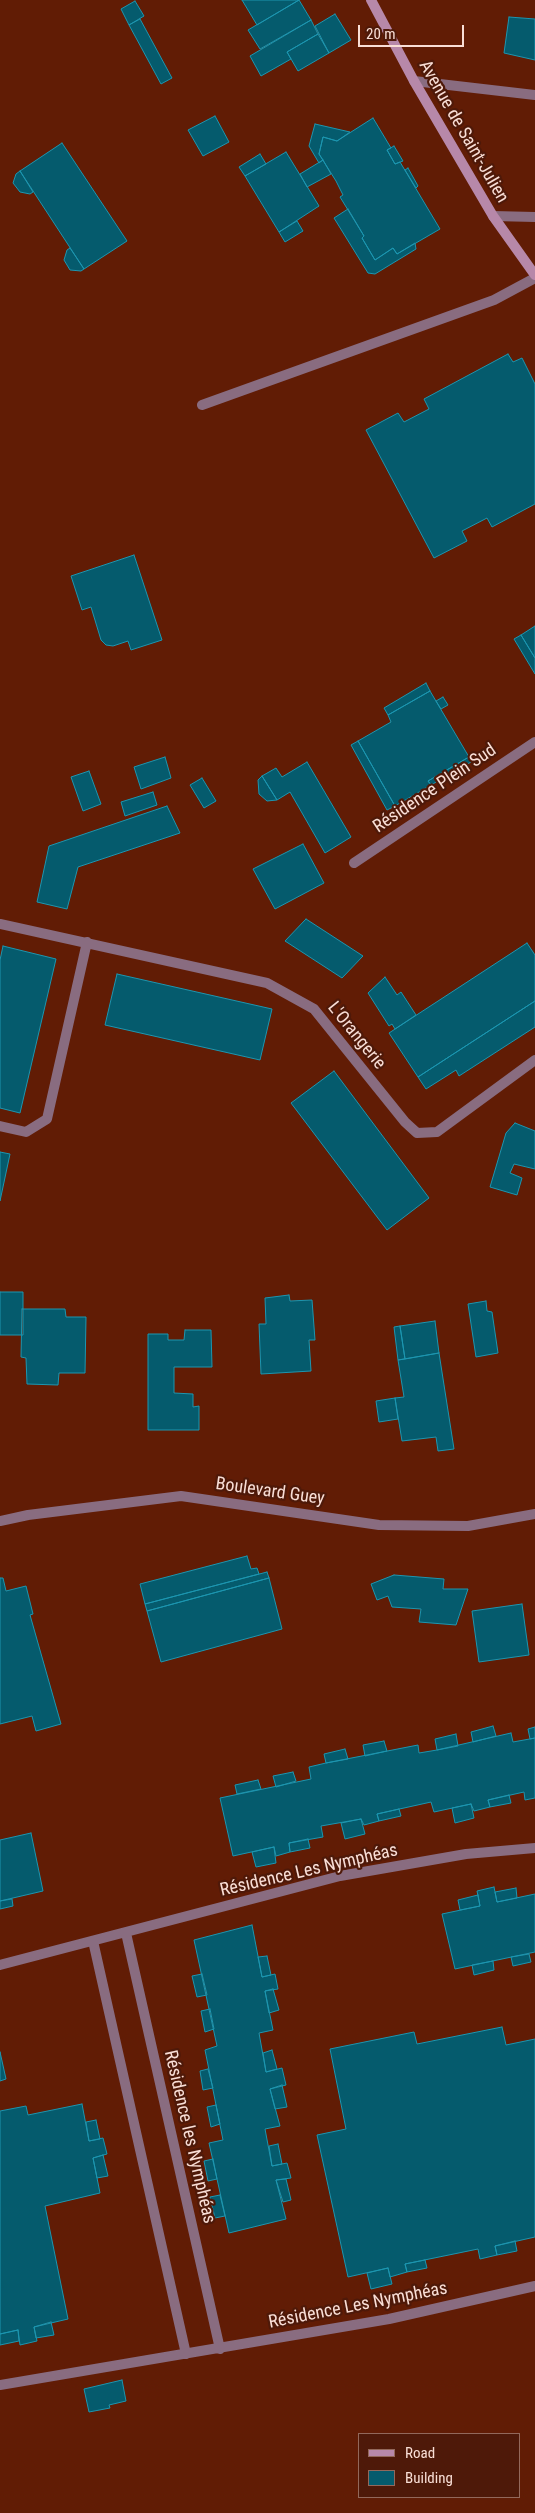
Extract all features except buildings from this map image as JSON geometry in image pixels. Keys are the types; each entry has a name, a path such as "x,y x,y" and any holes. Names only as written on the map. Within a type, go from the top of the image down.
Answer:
{"main road":[{"name":"Avenue de Saint-Julien","path":"370,0 414,81 494,216 535,277"}],"street":[{"path":"414,81 535,95"},
{"path":"494,216 535,217"},
{"path":"202,405 494,300 535,277"},
{"name":"Résidence Plein Sud","path":"354,863 535,742"},
{"name":"L'Orangerie","path":"0,924 267,983 314,1009 405,1122 417,1133 437,1132 535,1060"},
{"path":"0,1126 26,1132 47,1119 87,942"},
{"name":"Boulevard Guey","path":"0,1522 28,1515 181,1496 379,1525 468,1526 535,1514"},
{"name":"Résidence Les Nymphéas","path":"0,1965 340,1876 466,1854 535,1848"},
{"name":"Résidence les Nymphéas","path":"126,1933 220,2348"},
{"path":"93,1941 186,2354"},
{"name":"Résidence Les Nymphéas","path":"0,2385 388,2319 535,2286"}]}
